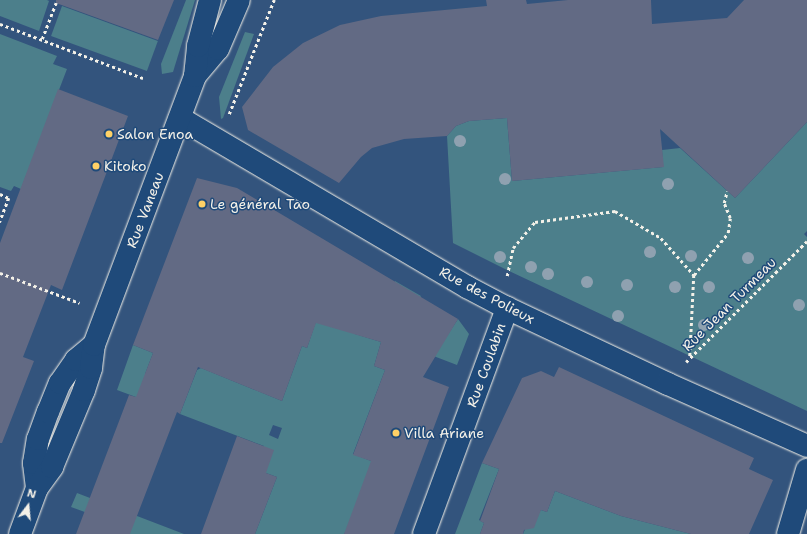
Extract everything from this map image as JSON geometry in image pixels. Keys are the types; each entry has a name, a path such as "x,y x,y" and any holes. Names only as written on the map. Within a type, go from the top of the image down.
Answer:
{"street":[{"name":"Rue Vaneau","path":"20,534 37,488 34,464 37,445 48,412 60,383 76,360 94,345 195,76 198,46 210,0"},
{"name":"Rue Vaneau","path":"195,76 218,49 239,0"},
{"name":"Rue des Polieux","path":"180,118 467,287 507,308 668,384 807,446"},
{"name":"Rue Coulabin","path":"424,534 507,308"},
{"path":"788,534 807,470"}],"path":[{"path":"218,140 274,0"},
{"path":"42,39 56,3"},
{"path":"0,24 143,78"},
{"path":"690,357 694,275 728,233 730,218 724,203 726,191"},
{"path":"0,194 9,198 0,222"},
{"path":"507,308 507,270 513,248 535,222 615,211 661,238 694,275"},
{"name":"Rue Jean Turmeau","path":"668,384 690,357 807,241"},
{"path":"0,273 106,312"}],"green space":[{"path":"0,0 49,1 39,31 0,16"},
{"path":"186,0 195,0 173,72 162,74 161,64"},
{"path":"62,6 158,41 147,71 51,36"},
{"path":"245,32 254,34 223,118 221,119 219,97"},
{"path":"0,34 57,56 53,64 67,69 21,189 14,186 11,191 0,187"},
{"path":"507,118 512,181 663,167 662,150 680,148 735,198 807,122 807,231 804,234 807,237 807,411 507,270 453,243 447,136 456,126 469,121"},
{"path":"395,281 421,296 411,314 355,334 381,342 374,366 385,370 353,454 389,468 344,534 255,534 277,477 255,469 264,446 180,414 197,370 201,368 282,401 302,346 307,348 323,301 385,309","holes":["273,425 282,428 278,439 269,435"]},
{"path":"458,319 469,334 457,365 423,352 447,336"},
{"path":"133,345 153,353 145,374 153,377 144,400 117,390"},
{"path":"482,463 499,469 479,520 484,523 480,534 455,534"},
{"path":"555,491 621,516 691,534 523,534 526,527 541,510 547,512"},
{"path":"77,493 184,534 111,534 115,523 71,507"}],"building":[{"path":"56,0 174,0 158,40 56,3"},
{"path":"486,0 526,0 527,4 568,0 651,0 652,24 727,18 744,0 807,0 807,122 735,198 660,129 664,167 512,181 507,118 469,121 456,126 447,136 404,139 372,148 361,157 339,183 248,130 242,107 273,67 303,43 340,25 381,16 487,6"},
{"path":"58,89 128,116 62,290 51,285 23,357 34,361 2,443 0,443 0,243"},
{"path":"197,178 237,188 458,319 423,377 449,387 394,534 344,534 371,461 353,455 385,370 374,366 381,342 316,323 307,348 302,346 282,401 198,367 180,414 177,412 130,534 76,534 129,395 136,397 153,353 133,345"},
{"path":"559,367 754,458 749,469 773,480 749,534 691,534 621,516 555,491 547,512 541,510 534,528 524,530 523,534 480,534 484,523 480,521 499,469 482,463 522,378 541,371 554,377"},
{"path":"237,436 274,450 266,473 277,477 255,534 201,534"}],"place":[{"name":"Salon Enoa","path":"109,134"},
{"name":"Kitoko","path":"96,166"},
{"name":"Le général Tao","path":"202,204"},
{"name":"Villa Ariane","path":"396,433"}]}
